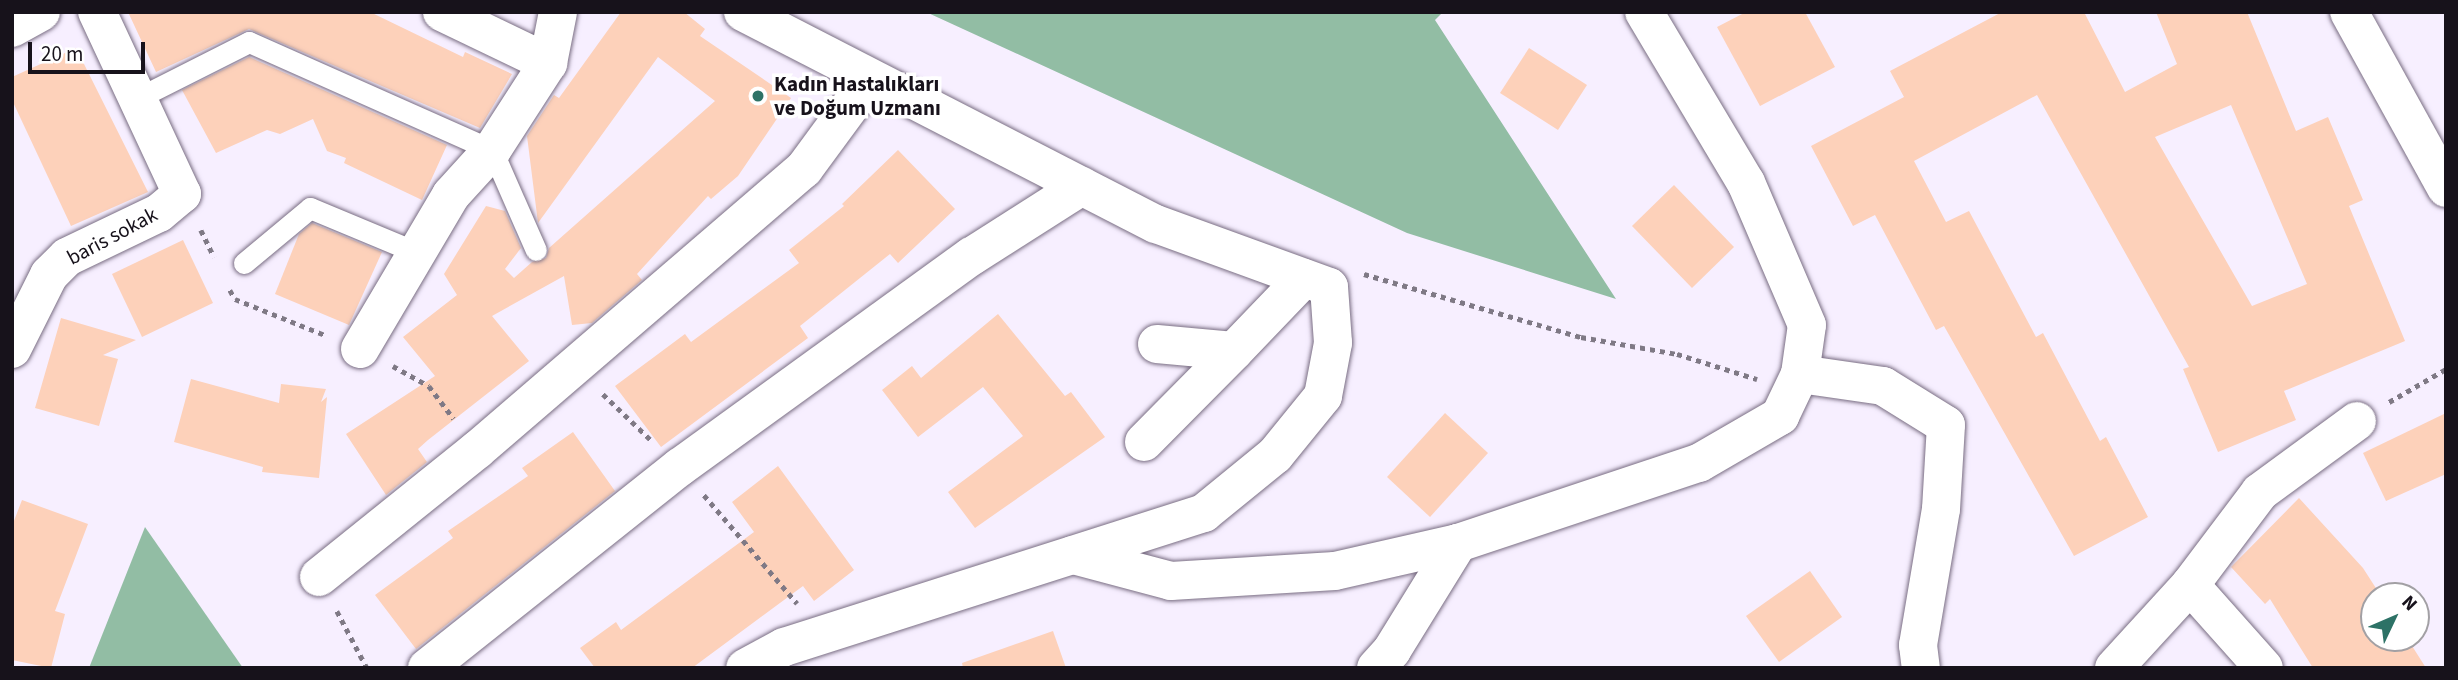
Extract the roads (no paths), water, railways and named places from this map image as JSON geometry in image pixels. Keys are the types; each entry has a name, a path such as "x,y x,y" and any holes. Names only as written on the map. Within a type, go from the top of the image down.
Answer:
{"street":[{"path":"12,28 41,12"},
{"name":"baris sokak","path":"12,349 49,275 67,257 159,213 182,194 97,12"},
{"path":"442,12 548,63"},
{"path":"360,349 451,195 492,150 548,63 558,12"},
{"path":"743,12 1156,224 1329,287 1333,342 1324,396 1275,455 1204,513 784,648 745,668"},
{"path":"1073,555 1171,581 1335,571 1458,543 1699,463 1780,416 1783,378 1807,325 1746,183 1644,12"},
{"path":"2349,12 2446,188"},
{"path":"319,577 477,450 804,169 870,79"},
{"path":"427,668 680,467 972,256 1082,186"},
{"path":"1144,442 1304,278"},
{"path":"1157,344 1234,351"},
{"path":"1783,378 1883,386 1946,425 1941,509 1918,645 1921,668"},
{"path":"2113,668 2190,585 2259,492 2357,421"},
{"path":"1385,662 1458,543"},
{"path":"2190,585 2264,668"}],"lane":[{"path":"138,98 249,42 492,150 536,250"},
{"path":"244,263 310,208 418,253"}],"place":[{"name":"Kadın Hastalıkları ve Doğum Uzmanı","path":"758,96"}]}
